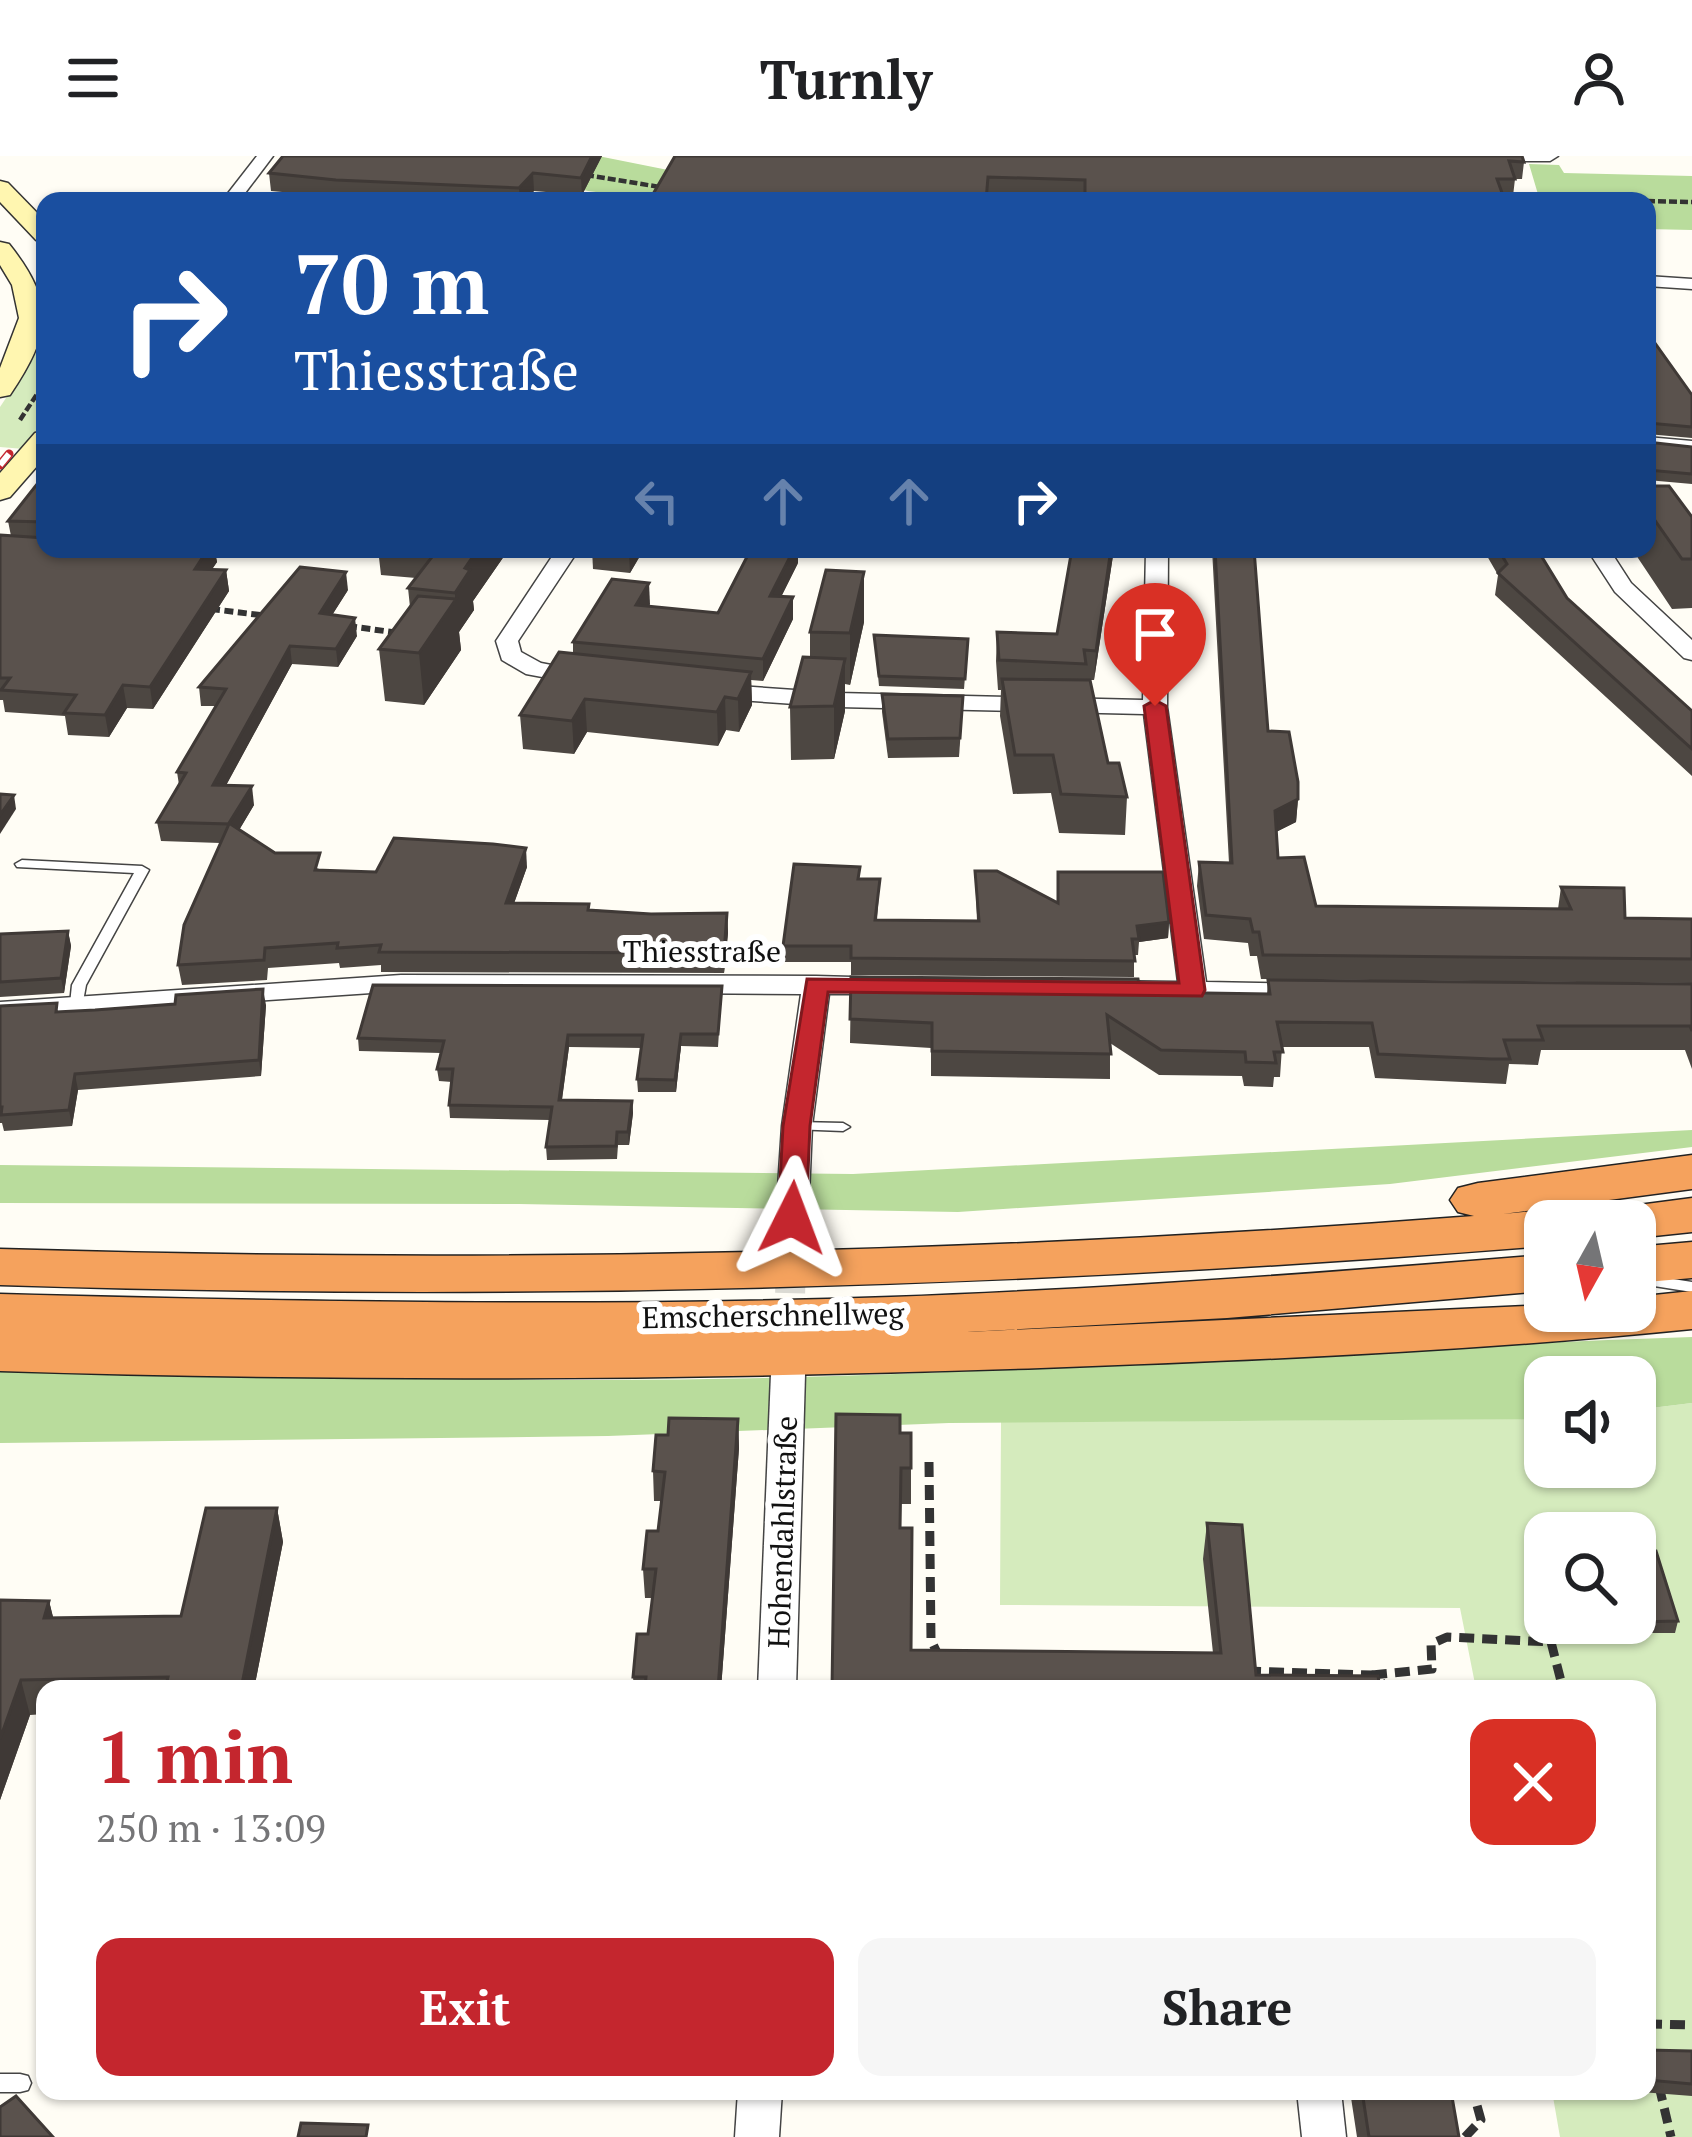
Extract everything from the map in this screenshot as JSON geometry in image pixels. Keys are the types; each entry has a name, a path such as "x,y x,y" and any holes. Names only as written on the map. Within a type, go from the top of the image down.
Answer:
{"highway":[{"path":"663,1272 894,1246 1297,1222 1692,1172"},
{"path":"1656,1218 1692,1215"},
{"name":"Emscherschnellweg","path":"0,1267 418,1276 984,1265 1292,1250 1524,1230"},
{"path":"1656,1263 1692,1260"},
{"name":"Emscherschnellweg","path":"0,1313 195,1319 724,1319 1181,1303 1524,1275"},
{"path":"0,1351 440,1360 853,1356 1408,1334 1692,1310"}],"main road":[{"path":"0,188 36,226"},
{"path":"2,251 36,251"},
{"path":"2,251 32,295 36,313"},
{"path":"0,388 36,331"},
{"path":"0,491 36,450"}],"street":[{"path":"237,192 265,156"},
{"path":"1448,156 1549,157"},
{"path":"1656,282 1692,284"},
{"path":"1656,444 1692,447"},
{"path":"562,558 507,640 510,655 534,669 603,680"},
{"path":"1157,558 1155,706 1193,990"},
{"path":"1604,558 1623,587 1692,653"},
{"path":"688,689 838,700 1155,706"},
{"name":"Thiesstraße","path":"0,1010 400,983 910,986"},
{"path":"792,1218 797,1126 816,985"},
{"path":"1075,988 1335,992"},
{"name":"Hohendahlstraße","path":"777,1680 788,1374"},
{"path":"757,2137 759,2100"},
{"path":"1320,2100 1324,2137"}],"lane":[{"path":"22,864 142,870 79,985 77,1004"},
{"path":"797,1126 843,1127"},
{"path":"1656,1282 1692,1288"}],"path":[{"path":"576,173 684,190"},
{"path":"1656,201 1692,202"},
{"path":"9,433 36,395"},
{"path":"192,607 280,617"},
{"path":"327,623 420,636"},
{"path":"929,1462 931,1640 943,1665"},
{"path":"909,1538 930,1539"},
{"path":"1221,1670 1372,1675 1432,1670 1431,1644 1447,1637 1551,1642 1561,1680"},
{"path":"1268,1671 1269,1680"},
{"path":"1372,1675 1378,1680"},
{"path":"1656,2024 1692,2025"},
{"path":"1656,2073 1671,2137"},
{"path":"1466,2137 1481,2120 1475,2100"}],"green space":[{"path":"598,156 668,170 1172,192 596,192 462,160"},
{"path":"1529,164 1559,165 1564,173 1692,176 1692,230 1656,229 1656,192 1537,192"},
{"path":"36,353 36,435 24,449 0,447 0,407"},
{"path":"1692,1130 1692,1147 1390,1184 958,1212 519,1204 0,1203 0,1165 853,1174"},
{"path":"1692,1337 1692,1403 1656,1407 1656,1356 1524,1356 1524,1419 949,1423 608,1436 0,1443 0,1365 448,1378 734,1379"},
{"path":"1692,1403 1692,2137 1560,2137 1554,2100 1656,2100 1656,1680 1474,1680 1460,1608 1000,1605 1001,1422 1524,1419 1524,1488 1656,1488 1656,1407"}],"building":[{"path":"283,156 592,156 581,178 533,173 519,188 269,173"},
{"path":"675,156 1522,156 1524,162 1509,161 1515,179 1497,179 1502,192 1085,192 1085,180 988,177 987,192 654,192"},
{"path":"1656,345 1692,395 1692,427 1656,424"},
{"path":"1656,443 1692,447 1692,474 1656,471"},
{"path":"36,485 36,522 8,521"},
{"path":"1656,486 1669,486 1692,517 1692,559 1682,559 1656,522"},
{"path":"0,535 36,537 36,558 202,558 195,569 226,570 150,687 123,685 105,715 64,713 76,695 1,690 10,678 0,678"},
{"path":"431,558 472,558 455,593 408,588"},
{"path":"746,558 789,558 770,596 793,597 763,659 573,642 612,579 649,583 636,605 718,613"},
{"path":"1070,558 1110,558 1096,651 1084,650 1086,664 999,660 997,632 1057,634"},
{"path":"1215,558 1255,558 1268,731 1289,732 1298,782 1298,799 1275,811 1278,858 1304,857 1316,906 1571,909 1561,887 1624,888 1625,918 1692,919 1692,959 1263,955 1259,932 1253,932 1250,919 1206,915 1199,862 1232,863"},
{"path":"1503,558 1543,558 1567,598 1692,711 1692,749 1498,573 1507,564"},
{"path":"300,567 346,572 320,613 355,618 336,649 290,646 213,785 252,786 229,823 275,853 320,853 315,870 376,872 394,838 526,848 506,903 589,904 588,910 651,914 727,913 724,953 379,952 381,945 337,948 338,943 265,948 264,960 178,965 184,925 229,824 157,822 186,773 177,772 226,689 199,687"},
{"path":"826,570 864,572 850,633 810,632"},
{"path":"418,596 456,599 419,653 379,649"},
{"path":"874,635 968,639 965,679 879,676"},
{"path":"559,652 751,672 738,699 725,697 717,712 585,699 572,721 520,715"},
{"path":"803,657 845,659 834,706 790,707"},
{"path":"1002,679 1090,680 1108,763 1119,763 1127,797 1061,794 1053,755 1015,755"},
{"path":"882,694 963,696 960,738 888,739"},
{"path":"0,794 14,795 0,815"},
{"path":"794,864 860,867 858,879 880,879 875,920 979,921 975,871 997,871 1058,903 1058,872 1163,872 1169,922 1137,926 1139,939 1132,939 1135,961 851,958 851,946 783,946"},
{"path":"68,931 61,978 0,982 0,934"},
{"path":"851,977 1138,979 1140,992 1270,994 1268,980 1692,984 1692,1031 1690,1026 1538,1026 1543,1040 1504,1040 1510,1059 1491,1059 1378,1054 1372,1023 1277,1022 1283,1052 1274,1052 1276,1063 1246,1062 1245,1052 1161,1050 1107,1015 1111,1054 932,1051 932,1023 850,1019"},
{"path":"373,985 722,986 718,1034 681,1034 675,1080 637,1079 643,1035 568,1035 559,1100 632,1101 628,1132 617,1132 616,1146 546,1147 552,1107 449,1105 453,1069 437,1069 444,1041 358,1038"},
{"path":"263,989 259,1060 75,1074 69,1110 1,1115 0,1006 57,1003 56,1012 95,1010 175,1004 176,995"},
{"path":"836,1414 900,1415 900,1433 911,1433 911,1468 901,1468 900,1528 912,1528 911,1650 1221,1653 1207,1523 1242,1525 1256,1675 1378,1676 1379,1680 832,1680"},
{"path":"669,1418 738,1419 719,1680 633,1677 637,1634 648,1634 656,1569 643,1569 647,1531 658,1531 665,1472 653,1471 656,1435 668,1435"},
{"path":"206,1508 277,1508 243,1680 21,1680 0,1739 0,1600 49,1601 44,1618 181,1616"},
{"path":"1656,1551 1678,1621 1656,1622"},
{"path":"1656,2050 1692,2051 1692,2084 1656,2081"},
{"path":"16,2096 53,2137 0,2137 0,2107"},
{"path":"1363,2100 1453,2100 1459,2137 1369,2137"},
{"path":"301,2123 368,2125 366,2137 298,2137"}],"tunnel":[{"path":"789,1338 792,1218"}],"railway":[{"path":"0,465 9,454"}],"route":[{"path":"792,1218 797,1126 816,985 1193,990 1155,706"}]}
